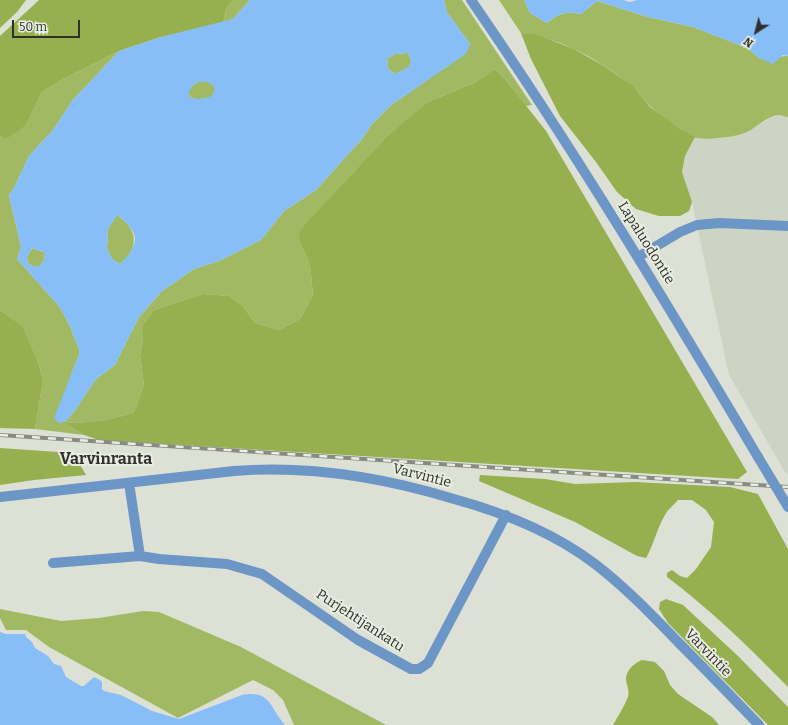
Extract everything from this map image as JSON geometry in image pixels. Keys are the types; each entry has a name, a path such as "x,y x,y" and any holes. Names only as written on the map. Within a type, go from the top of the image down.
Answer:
{"street":[{"name":"Lapaluodontie","path":"471,0 582,168 638,257 788,507"},
{"path":"638,257 680,232 697,225 719,223 788,226"},
{"name":"Varvintie","path":"0,497 257,470 313,470 337,473 401,484 442,495 506,515 545,532 594,564 643,606 759,725"},
{"path":"129,483 140,556"},
{"name":"Purjehtijankatu","path":"53,562 140,556 159,559 227,564 262,574 370,648 406,668 415,669 423,667 428,663 506,515"}],"shaded area":[{"path":"780,115 788,117 788,474 786,474 729,375 692,202 682,172 685,156 695,137 723,138 746,133 770,118"}],"green space":[{"path":"0,0 26,0 17,12 0,28"},
{"path":"39,0 233,0 226,9 223,23 161,37 119,51 63,79 42,92 26,125 9,137 2,138 0,136 0,36"},
{"path":"233,0 250,0 233,19 223,23 226,9"},
{"path":"444,0 462,0 532,105 526,106 505,79 494,69 476,82 428,102 298,238 310,265 313,295 300,319 279,330 255,323 242,305 229,296 203,294 154,310 143,325 143,340 140,355 144,385 134,412 100,421 66,422 84,435 35,429 43,380 37,359 23,326 0,310 0,136 2,138 26,125 42,92 63,79 119,51 73,100 53,130 29,156 15,186 9,195 21,247 17,259 59,306 70,326 80,352 70,378 65,422 76,409 96,379 115,365 139,317 162,291 194,269 219,261 261,240 284,211 316,190 361,140 373,123 391,105 426,81 470,44 447,12"},
{"path":"499,0 524,0 530,13 547,23 563,14 581,14 597,1 648,17 693,27 747,48 759,58 788,56 788,117 780,115 775,116 742,134 705,139 693,137 660,115 635,89 608,68 566,45 521,33"},
{"path":"521,33 538,35 574,49 604,66 634,87 650,107 680,129 695,137 685,156 682,172 692,202 689,211 680,216 659,216 636,209 617,192 560,116 531,59"},
{"path":"408,53 411,61 409,67 395,74 388,68 388,58 395,54"},
{"path":"494,69 505,79 546,131 747,472 738,479 99,440 84,435 65,422 100,421 134,412 144,385 140,355 143,340 143,325 154,310 203,294 229,296 242,305 255,323 279,330 300,319 313,295 310,265 298,238 302,228 388,136 428,102 476,82"},
{"path":"194,79 226,80 207,102 191,98 188,93"},
{"path":"117,215 129,226 134,239 131,252 120,264 112,259 107,248 108,229"},
{"path":"33,248 45,253 44,260 40,266 34,267 28,263 27,256"},
{"path":"0,310 23,326 37,359 43,380 35,429 0,428"},
{"path":"0,448 73,453 86,475 0,485"},
{"path":"480,475 545,479 575,484 635,482 730,487 758,494 788,549 788,687 730,630 667,577 667,573 672,570 680,576 687,578 696,569 711,547 714,522 706,510 692,500 678,500 668,511 662,520 646,558 637,556 575,522 479,481"},
{"path":"666,599 683,605 738,656 788,707 788,725 768,725 668,623 659,609 660,602"},
{"path":"0,609 61,621 99,618 143,611 159,612 241,647 386,725 294,725 283,700 273,690 253,680 178,718 49,647 26,630 6,630 0,618"},
{"path":"642,660 655,662 664,671 670,685 678,694 712,717 719,725 613,725 628,697 629,692 626,678 628,672 634,665"}],"water":[{"path":"250,0 444,0 447,12 470,44 466,54 391,105 373,123 361,140 316,190 284,211 261,240 219,261 194,269 162,291 139,317 115,365 96,379 76,409 65,422 59,423 54,418 80,352 70,326 59,306 17,259 21,247 9,195 15,186 29,156 53,130 73,100 119,51 161,37 233,19","holes":["408,53 411,61 409,67 395,74 387,66 388,58 395,54","198,82 207,82 214,86 214,92 210,97 199,99 191,98 188,93","117,215 126,222 134,233 135,240 133,247 127,257 120,264 112,259 107,248 108,229","33,248 45,253 44,260 40,266 34,267 28,263 27,256"]},
{"path":"524,0 623,0 630,2 637,0 788,0 788,56 783,55 773,64 759,58 747,48 693,27 648,17 597,1 581,14 563,14 547,23 530,13"},
{"path":"0,632 6,634 25,634 35,648 48,656 54,664 61,666 66,677 81,686 84,686 94,677 102,682 102,689 104,691 121,695 152,711 179,719 242,695 252,694 259,695 268,701 285,725 0,725"}],"railway":[{"path":"0,435 788,487"}],"district":[{"name":"Varvinranta","path":"106,460"}]}
